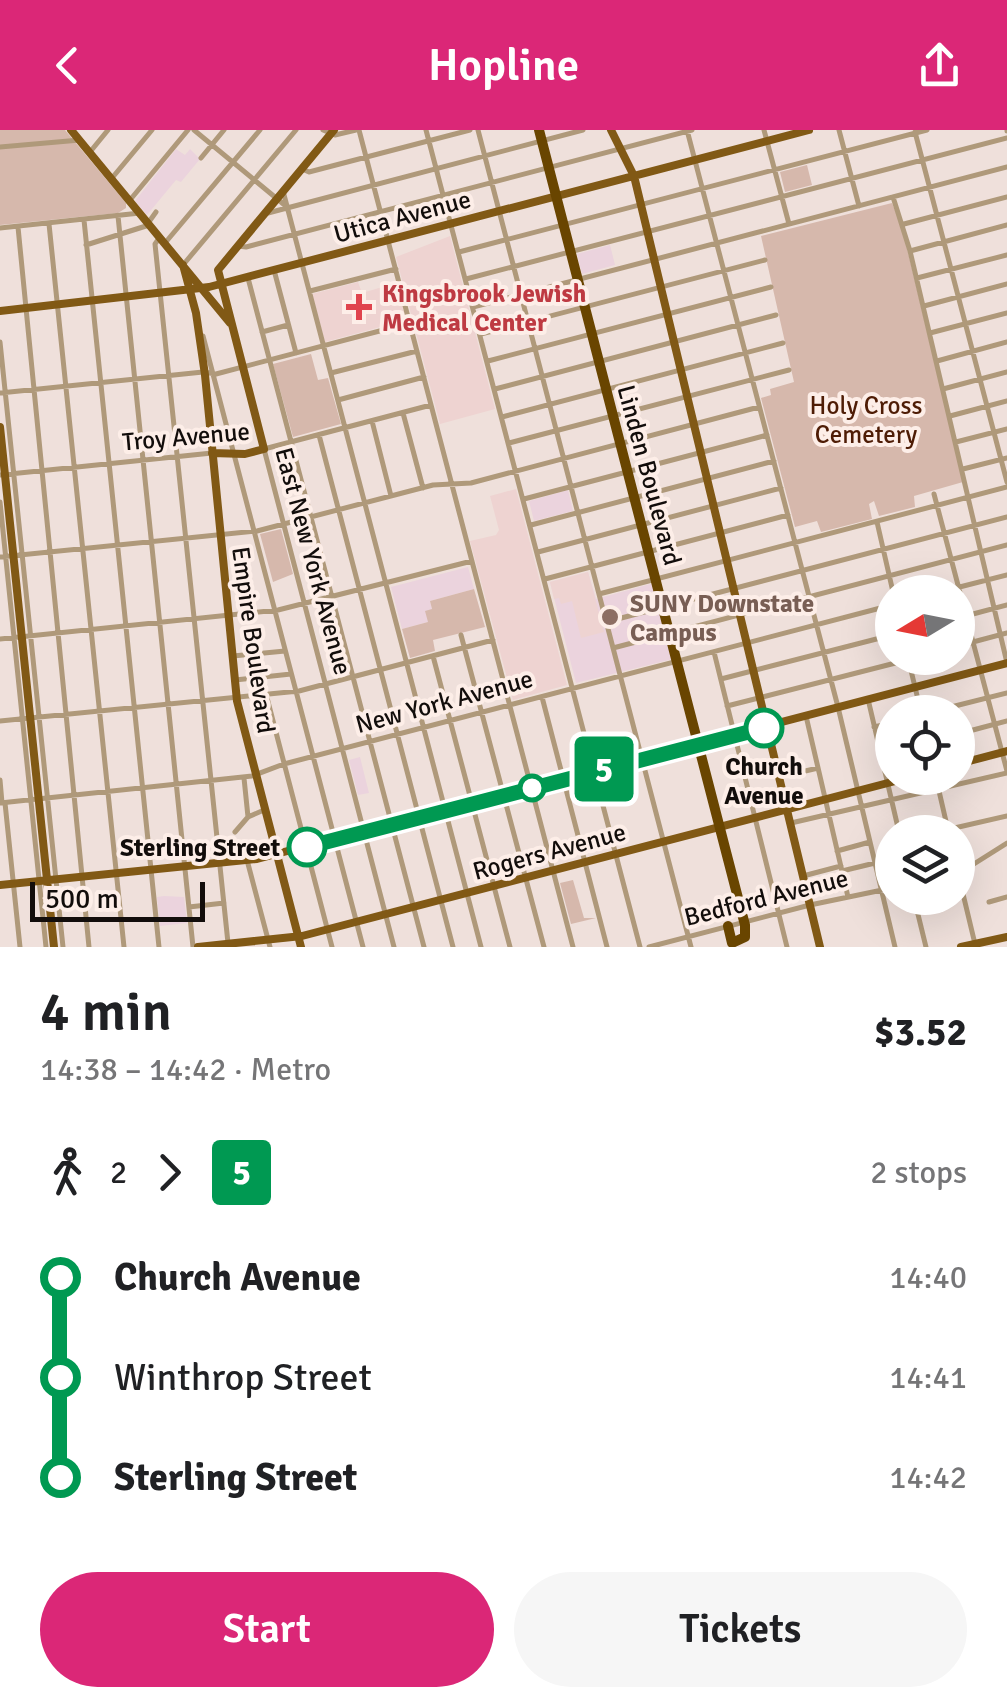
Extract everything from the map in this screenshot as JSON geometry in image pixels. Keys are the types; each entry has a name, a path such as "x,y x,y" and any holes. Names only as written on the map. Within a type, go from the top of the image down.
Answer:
{"highway":[{"name":"Linden Boulevard","path":"541,135 745,928"},
{"path":"728,926 731,945"},
{"path":"731,945 745,928"}],"main road":[{"name":"East New York Avenue","path":"70,130 232,326"},
{"path":"611,130 634,176 820,947"},
{"name":"Utica Avenue","path":"0,311 221,284 809,130"},
{"path":"238,246 329,132"},
{"name":"East New York Avenue","path":"238,246 218,270 264,449"},
{"name":"Empire Boulevard","path":"183,266 208,373 236,696 301,947"},
{"path":"0,427 10,556 54,947"},
{"name":"Troy Avenue","path":"212,453 264,449"},
{"path":"0,885 276,854 1007,663"},
{"path":"975,760 1004,752"},
{"name":"Rogers Avenue","path":"196,947 269,943 298,937 875,786"},
{"name":"Linden Boulevard","path":"745,928 750,947"},
{"path":"961,947 1007,937"}],"street":[{"path":"59,141 70,130"},
{"path":"90,152 108,130"},
{"path":"112,179 152,130"},
{"path":"196,947 120,234 120,216 191,130 254,180 280,195 287,208 481,947"},
{"path":"201,158 224,130"},
{"path":"228,946 155,244 163,240 260,130"},
{"path":"183,266 296,130"},
{"path":"329,132 358,130 574,947"},
{"path":"426,130 640,947"},
{"path":"302,169 309,172 474,130 492,182 691,947"},
{"path":"265,214 484,156 541,135 583,130"},
{"path":"238,246 689,130 875,863 804,876"},
{"path":"764,130 789,224"},
{"path":"839,130 859,206"},
{"path":"459,252 927,130"},
{"path":"598,594 1007,485 1004,458 915,131"},
{"path":"466,279 922,160 1007,133"},
{"path":"0,148 80,140"},
{"path":"474,306 1007,167"},
{"path":"893,197 904,224 994,608 1004,634 1007,663"},
{"path":"904,224 1007,197"},
{"path":"86,245 146,226 156,212"},
{"path":"0,228 140,213"},
{"path":"84,220 158,947"},
{"path":"49,224 124,947"},
{"path":"910,250 1007,225"},
{"path":"18,226 89,947"},
{"path":"917,278 1007,255"},
{"path":"481,334 766,260"},
{"path":"310,292 396,269"},
{"path":"274,270 296,353"},
{"path":"248,277 424,947"},
{"path":"924,306 1007,284"},
{"path":"488,361 771,287"},
{"path":"930,333 1007,313"},
{"path":"495,389 776,315"},
{"path":"2,392 208,373 410,324"},
{"path":"262,332 289,325"},
{"path":"0,342 6,474"},
{"path":"936,361 1007,342"},
{"path":"502,416 783,343"},
{"path":"331,373 417,351"},
{"path":"509,443 789,370"},
{"path":"943,389 1007,372"},
{"path":"208,373 234,454 363,947"},
{"path":"338,400 424,378"},
{"path":"950,416 1007,400"},
{"name":"Troy Avenue","path":"264,449 432,405"},
{"path":"0,502 10,556 254,531 423,488 471,483 760,407"},
{"path":"403,413 423,488"},
{"path":"372,421 392,496"},
{"path":"956,442 1007,429"},
{"path":"318,435 452,947"},
{"path":"524,498 767,435"},
{"name":"East New York Avenue","path":"264,449 394,947"},
{"name":"Troy Avenue","path":"6,474 212,453"},
{"path":"963,469 1004,458"},
{"path":"531,525 774,461"},
{"path":"538,552 781,488"},
{"path":"934,494 956,575"},
{"path":"545,579 788,515"},
{"path":"606,622 1007,517"},
{"path":"876,521 889,575"},
{"path":"893,575 1007,545"},
{"path":"0,639 275,611 472,561"},
{"path":"975,584 1007,575"},
{"path":"613,648 875,580"},
{"path":"975,613 1007,605"},
{"name":"New York Avenue","path":"2,803 244,778 313,756 875,609"},
{"path":"975,641 1004,634"},
{"path":"461,635 544,947"},
{"path":"0,721 296,691 492,640"},
{"path":"720,679 875,640"},
{"path":"233,656 285,650"},
{"path":"975,650 1007,772 975,779"},
{"path":"714,652 787,947"},
{"path":"434,656 510,947"},
{"path":"727,706 875,668"},
{"path":"235,680 291,674"},
{"path":"913,675 917,695"},
{"path":"975,701 1007,692"},
{"path":"266,694 332,947"},
{"path":"542,696 607,947"},
{"path":"868,700 875,732"},
{"path":"806,716 848,897"},
{"path":"975,729 1007,721"},
{"path":"780,778 818,768"},
{"path":"244,778 248,817"},
{"path":"0,780 20,947"},
{"path":"890,795 895,815"},
{"path":"791,822 911,795"},
{"path":"235,832 248,817 265,810"},
{"path":"975,824 1007,816"},
{"path":"838,851 870,842"},
{"path":"975,863 1007,843"},
{"path":"247,860 269,943"},
{"path":"46,947 47,880"},
{"path":"47,880 62,947"},
{"name":"Bedford Avenue","path":"648,947 728,926 745,928 778,913 875,891"},
{"path":"989,902 1007,897"},
{"path":"189,907 224,903"},
{"path":"888,915 895,947"},
{"path":"918,915 926,947"},
{"path":"968,915 976,946"}],"shaded area":[{"path":"176,149 185,155 190,149 200,159 147,215 135,201"},
{"path":"450,236 495,409 440,424 396,257"},
{"path":"610,245 615,265 582,274 577,254"},
{"name":"Kingsbrook Jewish Medical Center","path":"358,282 362,293 396,283 406,320 325,342 312,294"},
{"path":"516,489 567,685 513,700 470,541 496,535 499,530 490,496"},
{"path":"568,490 573,511 534,521 529,501"},
{"path":"468,567 474,589 430,601 428,622 402,629 391,587"},
{"name":"SUNY Downstate Campus","path":"588,572 596,599 654,583 673,659 576,683 550,582"},
{"path":"588,572 604,632 581,638 572,601 561,604 559,598 554,599 550,582"},
{"path":"360,757 369,793 358,795 349,760"},
{"path":"157,897 184,897 187,923 160,926"}],"green space":[{"path":"0,130 65,130 126,203 126,208 118,213 0,225"},
{"path":"807,165 812,185 785,192 780,172"},
{"name":"Holy Cross Cemetery","path":"892,203 902,227 963,482 914,496 915,507 879,516 874,501 869,504 872,519 821,532 817,521 795,527 761,398 771,395 770,389 794,382 761,236"},
{"path":"311,354 318,380 328,378 341,424 293,437 273,364"},
{"path":"281,529 293,574 273,582 260,534"},
{"path":"474,589 485,627 433,640 435,651 410,658 402,629 428,622 425,611 432,609 430,601"},
{"path":"573,880 584,918 596,918 571,924 560,883"}],"metro line":[{"name":"5","path":"307,847 764,728"}],"place":[{"name":"Kingsbrook Jewish Medical Center","path":"359,307"},
{"name":"SUNY Downstate Campus","path":"610,617"},
{"name":"Church Avenue","path":"764,728"},
{"name":"Sterling Street","path":"307,847"}]}
